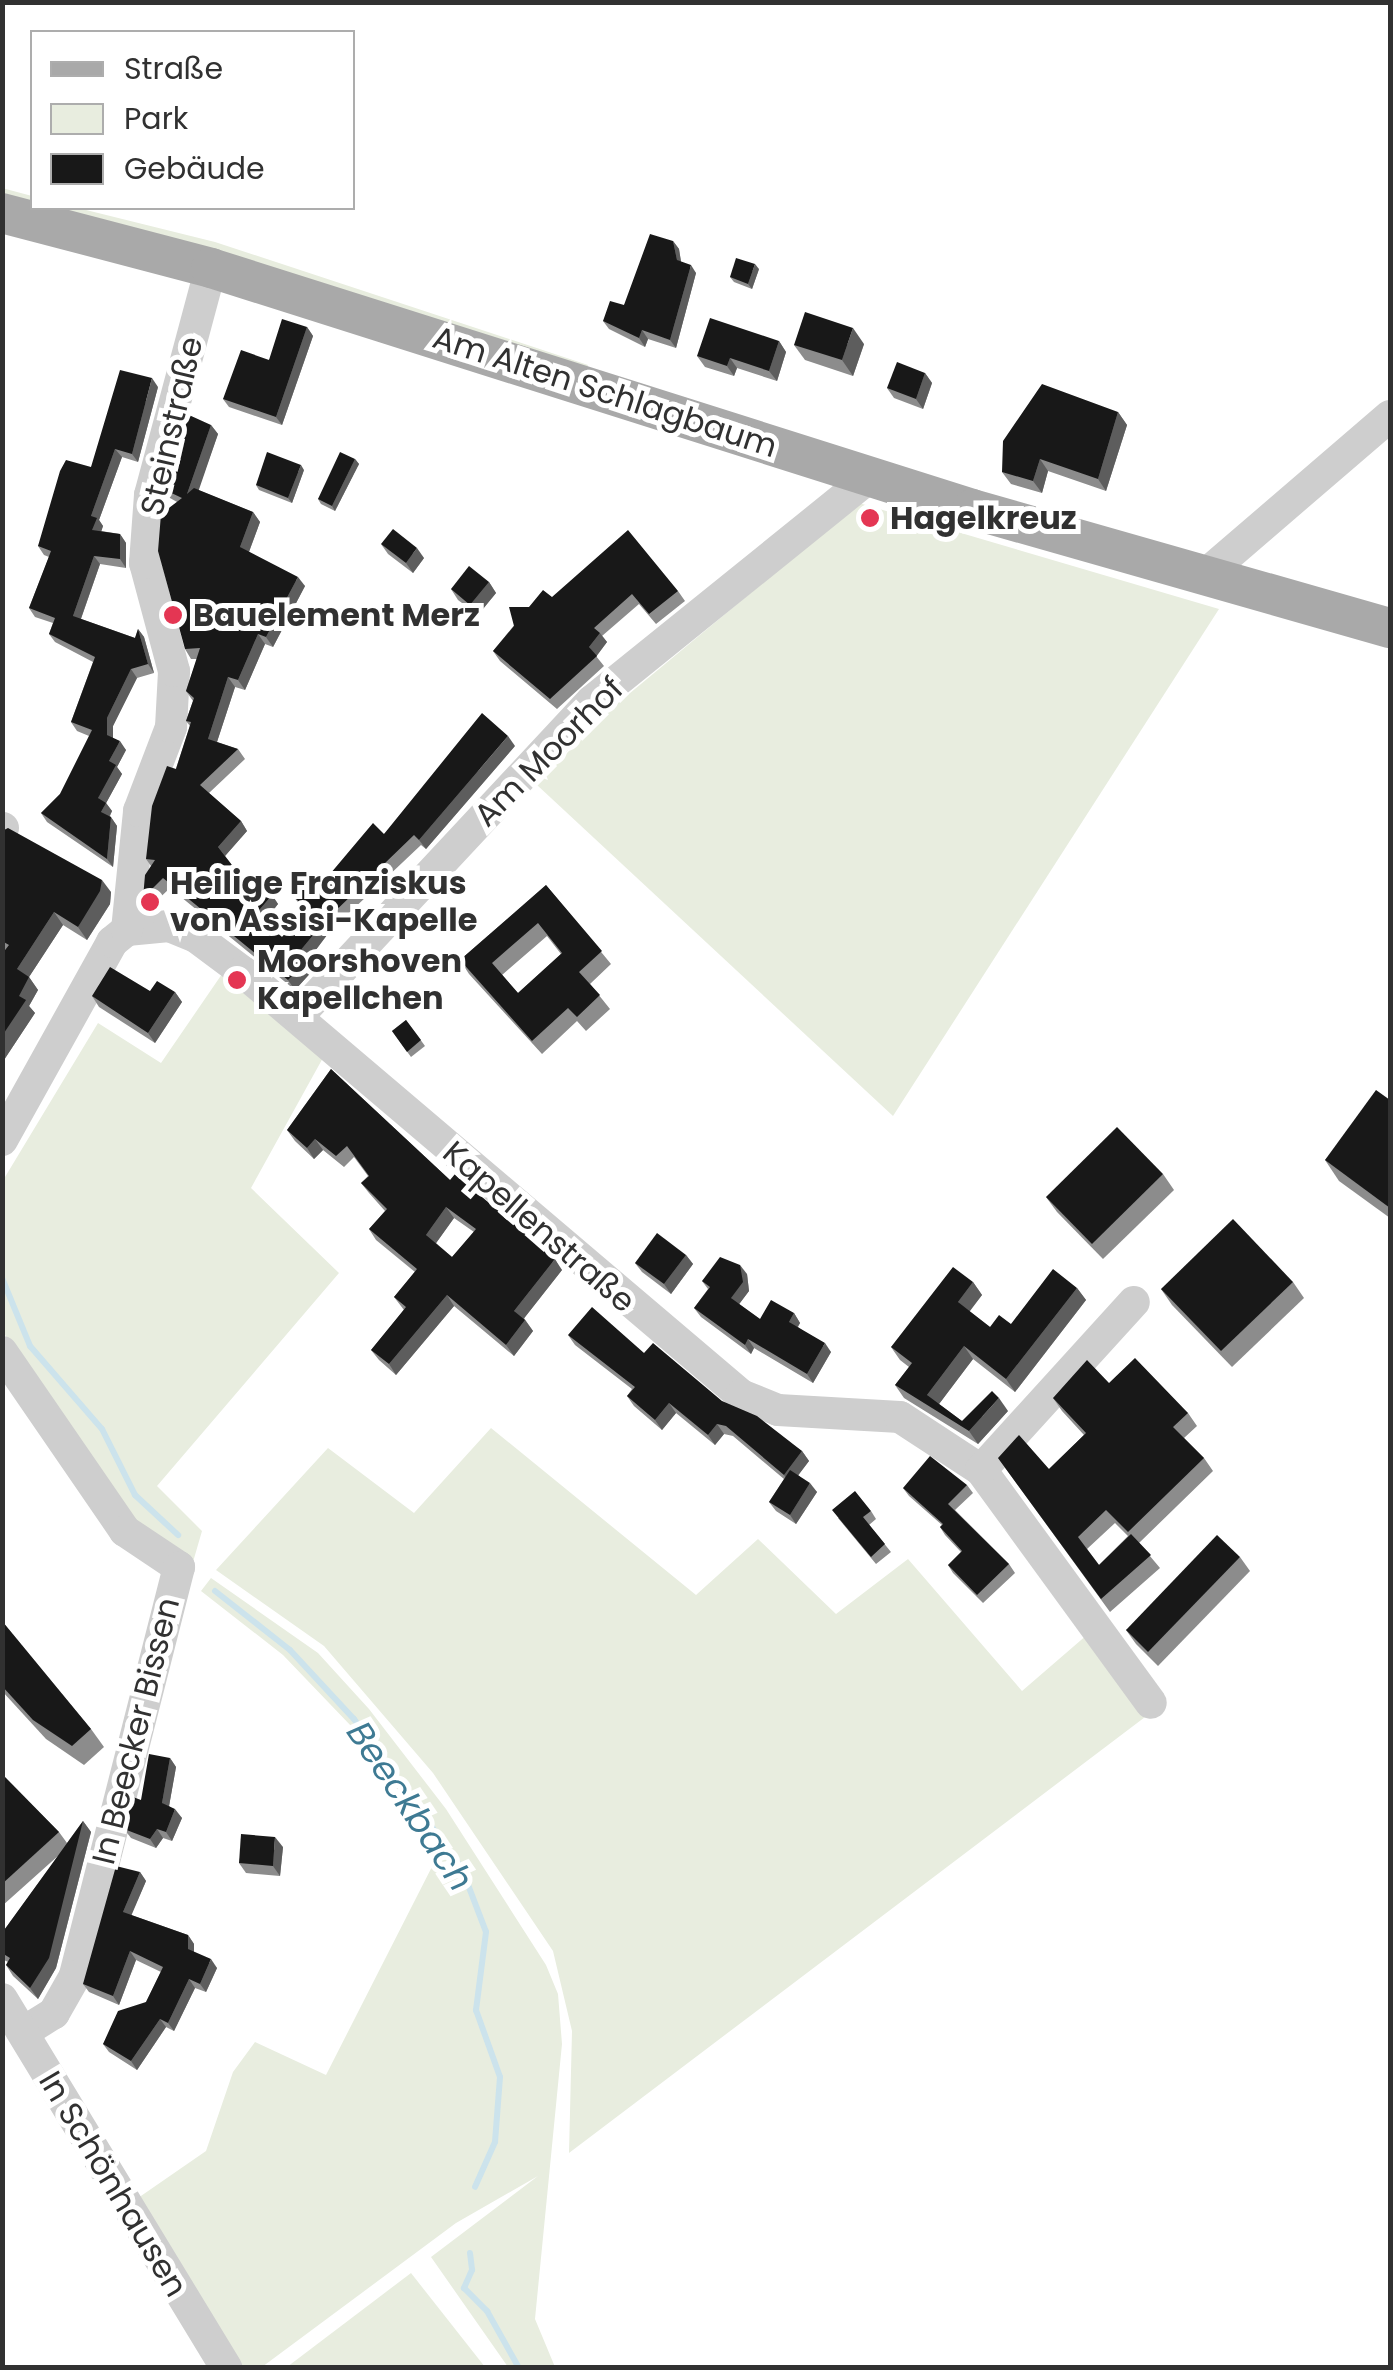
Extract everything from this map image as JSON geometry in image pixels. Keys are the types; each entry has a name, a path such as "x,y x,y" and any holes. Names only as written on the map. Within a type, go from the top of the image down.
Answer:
{"main road":[{"name":"Am Alten Schlagbaum","path":"2,213 210,268 870,477 1390,628"}],"street":[{"name":"Steinstraße","path":"126,930 139,812 170,727 174,671 145,562 150,495 210,268"},
{"path":"1221,580 1390,416"},
{"name":"Am Moorhof","path":"299,1015 592,701 870,477"},
{"name":"Kapellenstraße","path":"126,930 169,926 196,937 299,1015 452,1154 527,1209 741,1395 778,1410 900,1418 981,1470 1151,1704"},
{"path":"2,1140 112,942 126,930"},
{"path":"981,1470 1134,1302"},
{"name":"In Beecker Bissen","path":"2,1352 125,1532 179,1567 76,1976 54,2013 23,2032"},
{"name":"In Schönhausen","path":"2,1999 226,2368"}],"green space":[{"path":"2,188 30,195 30,208 3,200"},
{"path":"36,210 86,210 215,242 588,365 585,375"},
{"path":"859,503 1219,609 893,1116 537,785 600,718"},
{"path":"222,974 324,1056 251,1188 339,1273 157,1486 202,1531 193,1562 131,1519 3,1332 2,1182 98,1023 161,1063"},
{"path":"491,1428 696,1595 758,1539 836,1614 908,1559 1022,1691 1088,1634 1153,1711 569,2153 572,2031 553,1951 433,1773 324,1646 216,1570 328,1448 414,1513"},
{"path":"211,1578 318,1653 369,1709 446,1809 546,1965 558,1994 562,2044 535,2319 555,2367 508,2367 431,2257 538,2176 456,2223 262,2367 236,2367 138,2198 206,2151 233,2072 255,2042 326,2075 441,1849 352,1727 283,1655 201,1591"},
{"path":"411,2273 485,2367 287,2367"}],"building":[{"path":"650,234 673,241 677,260 691,265 670,340 642,330 639,338 603,321 610,301 624,305"},
{"path":"736,258 755,264 748,284 730,277"},
{"path":"805,312 853,328 842,360 794,345"},
{"path":"710,318 779,341 769,371 730,358 727,366 697,356"},
{"path":"282,319 307,327 276,417 223,399 241,350 269,360"},
{"path":"897,362 925,373 916,399 887,388"},
{"path":"120,370 152,378 132,454 115,449 91,516 97,518 92,530 120,534 120,559 94,556 73,616 135,638 138,629 148,664 131,669 107,718 107,735 120,741 109,761 116,765 98,798 106,803 101,812 111,817 107,859 41,813 60,794 92,730 71,722 95,657 49,634 55,618 29,608 51,551 38,546 60,471 66,460 91,467"},
{"path":"1042,384 1118,412 1098,479 1040,459 1033,481 1002,472 1003,441"},
{"path":"189,415 211,425 187,494 194,488 253,512 240,547 298,577 266,637 258,634 238,680 228,677 208,739 238,749 200,785 241,821 218,847 252,891 258,884 272,895 255,915 282,937 308,910 293,896 305,884 314,893 373,823 384,834 482,713 508,736 419,840 414,835 324,922 300,951 308,959 288,980 163,878 143,898 145,875 155,860 146,859 152,806 167,766 176,769 191,722 186,721 194,698 186,691 200,648 185,649 158,551 161,514 182,498 163,489"},
{"path":"267,452 301,465 288,498 256,485"},
{"path":"340,452 355,459 332,506 318,499"},
{"path":"393,529 417,548 406,563 381,544"},
{"path":"628,530 678,591 649,614 632,594 594,628 600,633 589,647 597,656 550,699 493,651 514,626 509,607 529,607 543,590 552,597"},
{"path":"469,566 489,582 470,605 451,589"},
{"path":"8,828 102,880 100,891 78,927 54,912 17,969 29,977 19,996 26,1000 2,1036 2,954 9,945 2,941 2,831"},
{"path":"546,885 602,951 579,972 600,995 577,1017 568,1008 532,1041 460,960","holes":["538,923 562,953 518,993 492,963"]},
{"path":"110,967 150,991 157,981 175,992 148,1033 92,996"},
{"path":"406,1020 421,1040 407,1052 392,1031"},
{"path":"331,1069 450,1180 455,1174 555,1259 514,1311 525,1320 506,1345 447,1295 389,1364 371,1350 406,1307 394,1297 417,1269 369,1229 387,1209 361,1183 369,1176 347,1146 336,1156 315,1139 307,1148 287,1130","holes":["446,1207 476,1229 452,1257 426,1235"]},
{"path":"1376,1090 1390,1100 1390,1208 1325,1160"},
{"path":"1117,1127 1163,1174 1092,1244 1046,1197"},
{"path":"1233,1219 1293,1282 1221,1351 1161,1289"},
{"path":"657,1233 686,1255 664,1284 635,1263"},
{"path":"720,1257 740,1265 743,1282 731,1298 760,1319 771,1300 794,1313 789,1322 825,1343 807,1374 748,1339 745,1345 694,1308 710,1287 702,1281"},
{"path":"953,1267 973,1282 958,1302 990,1327 999,1315 1011,1324 1053,1269 1077,1288 1006,1379 964,1346 927,1395 962,1421 992,1391 999,1398 969,1431 895,1385 912,1363 891,1347"},
{"path":"592,1307 644,1353 653,1343 722,1401 757,1416 802,1451 784,1475 726,1426 717,1424 708,1435 669,1403 655,1420 627,1396 635,1387 568,1335"},
{"path":"1135,1358 1188,1413 1173,1427 1204,1458 1128,1532 1106,1510 1078,1537 1099,1565 1131,1534 1151,1555 1101,1599 998,1458 1019,1435 1049,1469 1086,1433 1053,1398 1087,1360 1109,1383"},
{"path":"930,1456 967,1485 948,1504 1009,1564 977,1595 948,1565 962,1551 940,1527 943,1524 903,1488"},
{"path":"790,1470 810,1483 790,1515 769,1502"},
{"path":"855,1491 871,1511 863,1517 885,1544 871,1557 832,1510"},
{"path":"1217,1535 1240,1557 1148,1652 1126,1630"},
{"path":"2,1621 91,1729 72,1746 33,1720 2,1686"},
{"path":"149,1754 170,1758 162,1803 175,1809 166,1832 157,1829 150,1839 124,1829 133,1797 141,1800"},
{"path":"2,1774 59,1832 2,1884"},
{"path":"83,1821 49,1958 30,1988 6,1965 10,1958 2,1953 2,1933"},
{"path":"241,1834 275,1837 273,1866 239,1863"},
{"path":"116,1866 140,1872 123,1912 188,1935 188,1949 211,1959 200,1984 189,1979 168,2023 160,2019 131,2061 103,2044 118,2011 146,2002 163,1967 130,1951 113,1996 83,1984"}],"waterway":[{"name":"Beeckbach","path":"2,1278 30,1346 102,1429 135,1495 178,1535"},
{"name":"Beeckbach","path":"215,1591 290,1650 354,1719 462,1869 486,1932 476,2010 500,2077 495,2142 475,2187"},
{"name":"Beeckbach","path":"470,2253 472,2270 464,2288 487,2311 519,2368"}],"place":[{"name":"Hagelkreuz","path":"870,518"},
{"name":"Bauelement Merz","path":"173,615"},
{"name":"Heilige Franziskus von Assisi-Kapelle","path":"150,902"},
{"name":"Moorshoven Kapellchen","path":"237,980"}]}
